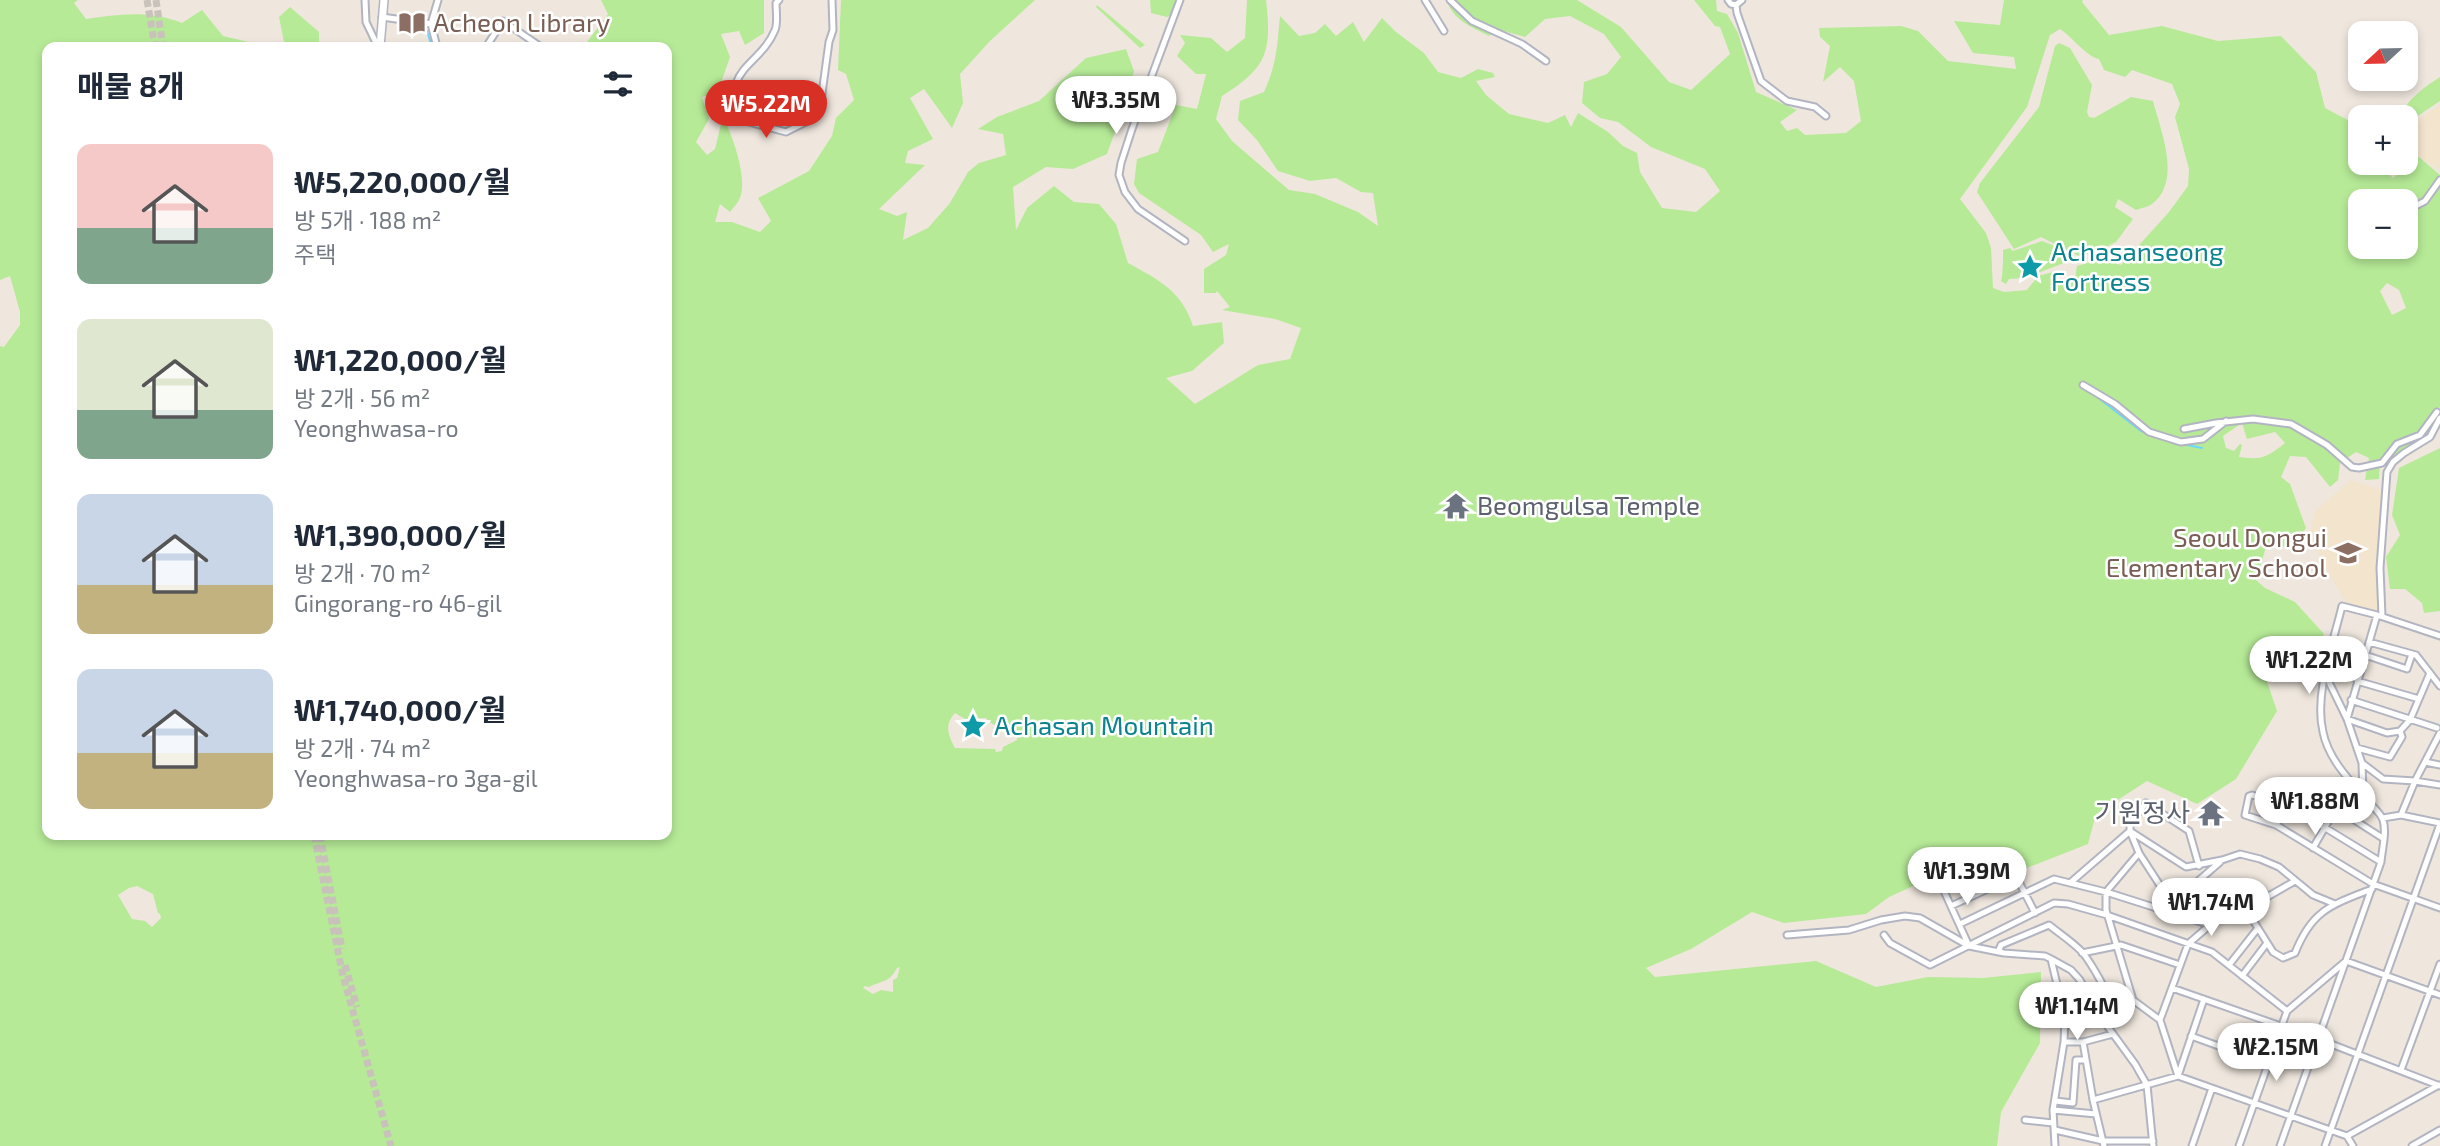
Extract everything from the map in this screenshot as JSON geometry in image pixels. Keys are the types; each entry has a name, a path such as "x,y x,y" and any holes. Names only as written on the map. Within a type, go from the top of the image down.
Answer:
{"street":[{"path":"365,0 366,22 376,42"},
{"path":"379,42 384,0"},
{"path":"436,42 431,24 438,0"},
{"path":"779,0 776,3 776,29 744,68 733,101 741,120 786,132 808,121 821,101 833,30 832,0"},
{"path":"1180,0 1132,129 1119,176 1125,192 1138,209 1185,241"},
{"path":"1425,0 1444,31"},
{"path":"1450,0 1472,21 1522,44 1546,61"},
{"path":"1728,0 1736,5"},
{"path":"1736,5 1742,0"},
{"path":"1736,5 1760,81 1787,101 1815,107 1826,116"},
{"path":"382,16 431,24"},
{"path":"489,42 503,21 534,42"},
{"path":"2418,205 2425,201 2440,180"},
{"path":"2083,385 2115,404 2149,432 2181,442 2203,439 2227,421"},
{"path":"2184,429 2253,419 2291,424 2327,445 2352,467 2359,468 2382,463 2396,444 2420,435 2438,415"},
{"path":"2347,719 2369,642 2380,615 2380,568 2387,472 2393,462 2404,453 2430,437 2438,415"},
{"path":"2280,1146 2381,862 2384,839 2383,818 2335,760 2323,734 2320,713 2342,606 2380,615 2440,636"},
{"path":"2369,642 2416,655 2440,686"},
{"path":"2365,655 2407,669 2412,654"},
{"path":"2347,719 2387,733 2400,731 2410,720 2430,673"},
{"path":"2326,676 2347,719 2362,763 2362,795"},
{"path":"2357,681 2419,699"},
{"path":"2351,700 2439,728 2437,743 2425,762 2401,815"},
{"path":"2357,748 2390,757 2402,737 2400,731"},
{"path":"2425,762 2440,765"},
{"path":"2362,763 2383,779 2440,785"},
{"path":"2276,825 2300,785 2384,839"},
{"path":"2381,862 2288,805 2249,796 2245,815 2276,825 2372,887 2440,908"},
{"path":"2199,866 2189,831 2146,803 2130,824 2130,831 2139,853 2164,890 2246,909 2295,881"},
{"path":"2313,848 2336,808"},
{"path":"2325,1146 2440,824 2401,815 2383,818"},
{"path":"2130,831 2186,867 2240,854 2260,859 2279,867 2313,895 2334,904"},
{"path":"2070,883 2130,831"},
{"path":"2139,853 2106,892 2107,915 2133,1000 2160,1020 2178,1076"},
{"path":"2182,895 2222,860"},
{"path":"1943,888 1981,872 1988,888"},
{"path":"1951,906 2016,876 2035,913"},
{"path":"1960,924 2054,879 2106,892 2210,925"},
{"path":"1939,880 1969,946"},
{"path":"2246,909 2273,952 2283,958 2295,953 2303,932 2314,918 2334,904 2372,887"},
{"path":"1884,935 1889,943 1930,965 2054,903 2068,904 2212,952 2287,1011"},
{"path":"2160,1020 2188,944 2232,906"},
{"path":"1787,935 1849,930 1905,916 1920,918 1969,946 1998,952 2045,956 2071,970 2147,1085 2153,1144 2104,1143 2025,1120"},
{"path":"1998,952 2001,945 2049,925 2082,953 2107,988 2112,1006"},
{"path":"2229,965 2258,928"},
{"path":"2242,976 2267,943"},
{"path":"2082,953 2121,945 2180,965"},
{"path":"2051,959 2065,1018 2064,1042 2053,1110 2055,1146"},
{"path":"2346,961 2440,995"},
{"path":"2239,1146 2287,1011 2346,961"},
{"path":"2402,1070 2440,964"},
{"path":"2172,988 2440,1084"},
{"path":"2178,1076 2204,999"},
{"path":"2097,1012 2133,1000"},
{"path":"2064,1042 2083,1042 2113,1034"},
{"path":"2191,1036 2268,1064"},
{"path":"2083,1042 2104,1143"},
{"path":"2055,1101 2073,1102 2076,1060 2086,1060"},
{"path":"2093,1100 2178,1076 2347,1136 2353,1146"},
{"path":"2347,1136 2440,1084"},
{"path":"2192,1146 2212,1088"},
{"path":"2053,1110 2096,1114"},
{"path":"2412,1146 2440,1130"},
{"path":"2081,1146 2082,1136"}],"shaded area":[{"path":"2440,104 2440,170 2418,158 2418,119"},
{"name":"Seoul Dongui Elementary School","path":"2351,480 2384,491 2377,567 2379,611 2346,603 2309,538 2314,512"}],"green space":[{"path":"0,0 78,0 74,3 86,19 146,15 182,23 202,10 223,36 249,42 42,42 42,840 672,840 672,42 587,42 608,14 601,0 764,0 764,33 745,45 739,31 721,34 730,57 717,94 702,97 709,119 696,142 707,155 715,149 723,116 738,156 742,189 739,200 730,212 720,204 715,222 732,222 760,232 771,221 758,198 809,171 832,136 836,118 854,100 846,74 838,70 841,0 1035,0 990,41 960,74 963,103 952,128 924,89 910,98 933,139 908,151 905,163 925,165 879,209 897,216 907,212 903,240 928,228 950,203 968,172 979,163 1006,155 1003,134 978,129 997,117 1039,101 1086,58 1126,49 1134,71 1107,154 1073,169 1046,167 1013,187 1016,230 1027,208 1054,186 1074,202 1099,204 1116,224 1128,263 1159,281 1176,295 1193,326 1222,322 1224,343 1192,371 1166,378 1195,404 1258,365 1290,359 1301,328 1275,319 1222,310 1230,307 1217,291 1204,293 1204,269 1226,255 1229,244 1213,252 1201,235 1139,193 1134,184 1137,159 1158,152 1176,105 1197,109 1206,74 1196,74 1177,56 1185,43 1180,35 1211,38 1227,52 1245,38 1247,0 1266,0 1267,46 1257,67 1249,76 1222,96 1216,119 1232,141 1289,190 1315,194 1358,212 1378,226 1373,193 1361,192 1336,178 1310,181 1278,171 1257,140 1238,120 1240,101 1264,92 1276,55 1280,16 1299,36 1315,33 1325,24 1336,36 1353,22 1364,42 1382,18 1424,53 1438,72 1461,78 1478,69 1493,73 1495,77 1476,81 1486,95 1509,114 1548,123 1565,115 1571,127 1578,113 1637,153 1640,172 1662,208 1696,212 1720,191 1705,169 1651,147 1618,122 1600,118 1582,103 1584,82 1607,74 1621,57 1604,34 1570,16 1545,19 1525,37 1497,29 1489,36 1458,18 1447,0 1577,0 1621,27 1669,82 1691,90 1730,54 1720,27 1715,26 1694,0 1716,0 1717,11 1727,14 1738,33 1756,92 1797,110 1780,122 1787,131 1797,128 1805,135 1846,133 1861,121 1854,81 1840,67 1823,82 1830,46 1820,37 1819,28 1901,26 1918,31 1948,61 2016,69 2014,57 1973,53 1954,21 2000,25 2004,0 2083,0 2109,35 2162,26 2218,41 2281,36 2316,72 2325,108 2348,120 2348,175 2390,175 2393,178 2397,175 2418,175 2419,157 2440,175 2440,406 2432,425 2419,441 2383,464 2380,459 2379,479 2365,480 2369,458 2356,452 2340,463 2338,480 2330,487 2306,457 2290,456 2281,477 2290,484 2306,528 2292,548 2267,544 2256,580 2265,588 2295,602 2324,634 2315,649 2267,640 2263,670 2277,711 2236,779 2197,804 2147,781 2096,814 2088,844 2024,869 1942,873 1889,897 1866,914 1784,923 1752,912 1691,949 1646,968 1655,977 1816,961 1876,987 1928,977 1983,978 2041,972 2040,1043 2001,1112 1997,1146 0,1146 0,346 4,347 20,325 20,312 10,276 0,280","holes":["2060,29 2090,55 2099,59 2104,70 2125,77 2132,70 2172,84 2180,104 2175,117 2189,169 2188,186 2169,212 2121,265 2101,259 2077,266 2075,279 2056,281 2053,272 2038,276 2027,290 2004,292 1993,288 1991,248 1986,233 1960,199 2027,107 2050,35","2387,283 2399,290 2406,308 2392,315 2380,291","2242,423 2247,439 2275,432 2285,443 2259,458 2239,457 2242,445 2234,451 2226,448 2223,436","955,713 965,719 986,718 995,725 1013,727 1017,740 1003,747 1002,751 996,752 995,749 955,748 949,734 949,722","137,886 153,894 161,918 152,927 145,921 132,919 118,895","900,967 897,978 893,980 893,992 881,990 873,994 863,988 885,980"]},
{"path":"1150,0 1177,0 1172,15 1167,17 1151,13"},
{"path":"1097,5 1145,45 1140,48 1096,7"},
{"path":"290,7 319,32 319,42 284,42 279,17"},
{"path":"2059,43 2070,48 2092,85 2087,112 2089,117 2094,118 2131,97 2153,101 2167,155 2166,183 2161,194 2150,205 2136,210 2118,199 2115,207 2133,219 2116,242 2079,256 2041,237 2014,249 1977,192 1980,183 2039,107 2055,46"},
{"path":"2440,77 2440,101 2418,116 2418,105 2407,105"},
{"path":"2042,241 2063,249 2069,261 2025,278 2009,279 2006,284 2001,281 2003,250 2010,248 2013,251"},
{"path":"2440,448 2440,611 2424,613 2422,603 2405,589 2390,589 2386,557 2400,535 2392,515 2399,468"}],"waterway":[{"path":"427,31 430,42"},
{"path":"2092,393 2141,431 2163,439"},
{"path":"2182,444 2202,448"}],"tunnel":[{"path":"147,0 154,42"},
{"path":"156,0 162,42"},
{"path":"315,840 343,976 391,1146"},
{"path":"321,840 342,949"},
{"path":"345,965 357,1007"}],"place":[{"name":"Acheon Library","path":"412,23"},
{"name":"Achasanseong Fortress","path":"2030,267"},
{"name":"Beomgulsa Temple","path":"1456,506"},
{"name":"Seoul Dongui Elementary School","path":"2348,553"},
{"name":"Achasan Mountain","path":"973,726"},
{"name":"기원정사","path":"2211,813"}]}
